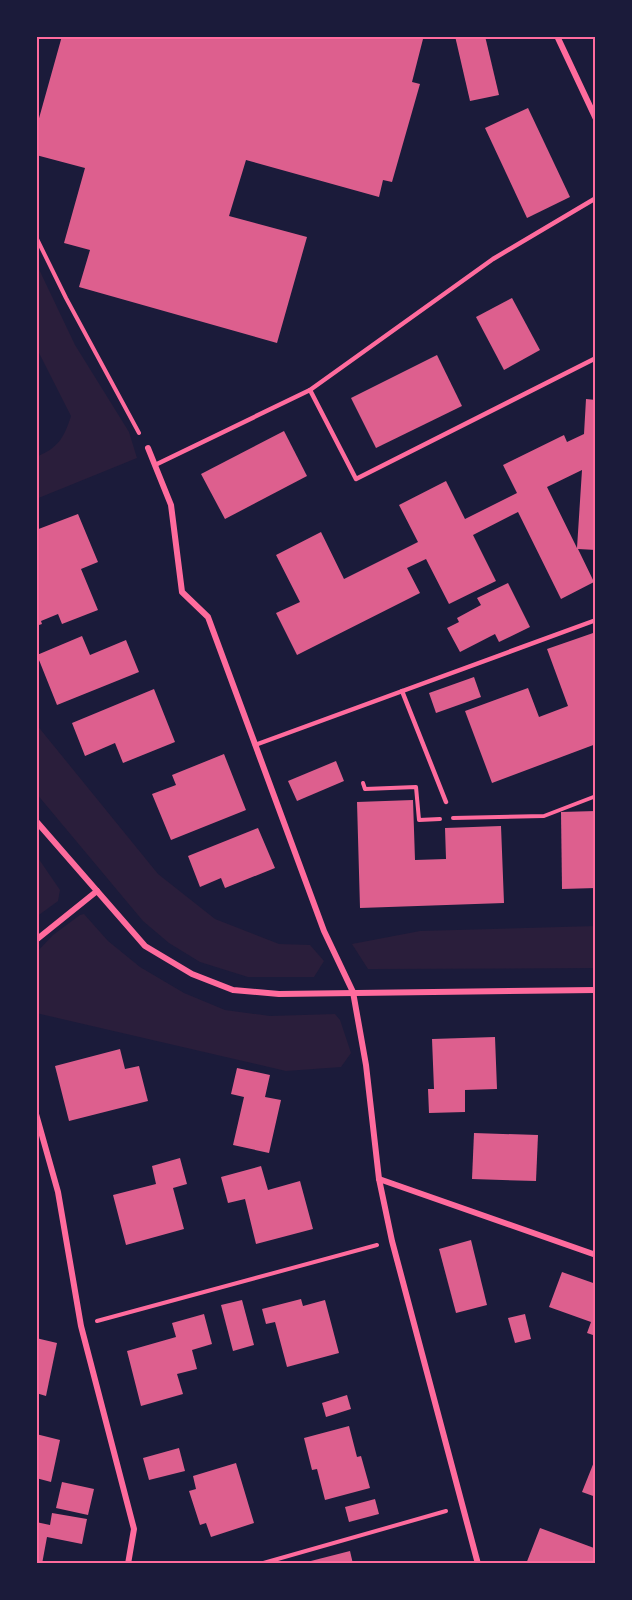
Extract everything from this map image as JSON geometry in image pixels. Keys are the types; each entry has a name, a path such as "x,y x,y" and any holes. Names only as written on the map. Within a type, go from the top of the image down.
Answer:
{"street":[{"path":"557,36 596,119"},
{"path":"148,448 171,505 182,592 208,617 324,931 353,992 366,1065 380,1179 392,1241 478,1564"},
{"path":"36,821 145,946 192,974 233,990 279,994 596,990"},
{"path":"36,940 97,891"},
{"path":"36,1114 58,1192 81,1326 134,1528 128,1564"},
{"path":"380,1179 596,1255"}],"lane":[{"path":"155,465 310,390 493,259 596,198"},
{"path":"310,390 356,479 596,358"},
{"path":"255,745 596,620"},
{"path":"402,691 446,802"}],"path":[{"path":"36,237 66,298 148,448"},
{"path":"363,783 365,789 416,787 419,820 544,816 596,796"},
{"path":"81,1326 392,1241"},
{"path":"260,1564 464,1505"}],"shaded area":[{"path":"36,263 75,345 129,432 137,458 36,499 36,457 55,446 66,430 71,416 36,347"},
{"path":"36,724 158,874 215,919 279,944 310,945 324,961 314,977 248,977 200,962 169,943 143,921 36,793"},
{"path":"36,855 60,890 58,901 36,917"},
{"path":"84,914 108,941 140,967 184,993 225,1010 270,1016 335,1014 340,1020 351,1053 341,1067 286,1071 36,1013 36,953 53,935"},
{"path":"596,926 596,968 368,969 352,944 420,931"}],"building":[{"path":"62,36 413,36 423,39 412,82 420,84 392,182 383,180 379,197 246,160 229,216 307,237 277,343 79,287 90,250 64,243 85,168 36,155 36,129"},
{"path":"455,36 485,36 499,95 470,101"},
{"path":"528,108 570,197 527,218 485,128"},
{"path":"512,298 540,350 504,370 476,317"},
{"path":"437,355 462,406 376,448 351,398"},
{"path":"586,399 596,400 596,550 578,549 594,582 561,599 518,512 473,535 496,581 449,604 426,559 407,568 420,593 297,655 276,613 300,602 276,555 321,532 344,579 418,542 399,505 446,481 465,519 517,493 503,465 564,435 567,442 584,434","holes":["582,470 577,548 547,487"]},
{"path":"284,431 307,476 225,519 201,474"},
{"path":"78,514 98,562 81,569 98,610 62,624 58,614 41,621 42,624 36,626 36,530"},
{"path":"508,583 530,627 499,642 495,634 460,652 447,628 459,622 457,618 481,605 477,598"},
{"path":"596,632 596,744 492,783 465,711 528,688 539,717 568,706 547,649"},
{"path":"82,636 90,655 126,640 139,672 57,705 37,655"},
{"path":"474,677 481,697 436,713 429,693"},
{"path":"154,689 175,742 123,763 115,743 85,756 72,723"},
{"path":"224,754 246,810 171,840 152,794 176,785 172,775"},
{"path":"336,761 344,781 297,801 288,781"},
{"path":"413,800 415,860 446,859 445,828 501,826 504,903 360,908 357,802"},
{"path":"596,811 596,888 562,889 561,812"},
{"path":"258,828 275,868 225,888 221,878 200,887 188,856"},
{"path":"495,1037 497,1089 465,1090 465,1112 429,1113 428,1089 434,1089 432,1039"},
{"path":"120,1049 125,1069 139,1066 148,1101 69,1121 55,1066"},
{"path":"237,1068 270,1075 265,1097 281,1100 269,1153 233,1145 244,1097 231,1094"},
{"path":"474,1133 538,1135 536,1181 472,1179"},
{"path":"180,1158 187,1184 173,1188 184,1229 126,1245 113,1195 156,1184 152,1166"},
{"path":"261,1166 268,1190 300,1181 313,1229 256,1244 245,1199 228,1203 221,1177"},
{"path":"471,1240 487,1305 456,1313 439,1249"},
{"path":"562,1272 596,1284 596,1336 587,1333 591,1322 549,1307"},
{"path":"301,1299 303,1306 325,1300 339,1353 287,1367 275,1322 266,1324 262,1309"},
{"path":"242,1300 254,1345 233,1351 221,1305"},
{"path":"204,1314 212,1344 192,1350 197,1369 177,1374 183,1394 141,1406 127,1351 176,1337 172,1323"},
{"path":"525,1314 531,1339 515,1343 508,1318"},
{"path":"36,1338 57,1343 46,1396 36,1393"},
{"path":"347,1395 351,1409 326,1417 322,1403"},
{"path":"349,1426 357,1457 361,1456 370,1488 325,1500 317,1469 312,1470 304,1438"},
{"path":"36,1434 60,1440 51,1482 36,1478"},
{"path":"179,1448 185,1471 149,1480 143,1458"},
{"path":"596,1457 596,1497 582,1492"},
{"path":"236,1463 254,1523 211,1537 206,1523 200,1525 189,1491 196,1489 193,1476"},
{"path":"62,1482 94,1489 88,1515 56,1508"},
{"path":"375,1499 379,1514 349,1522 345,1507"},
{"path":"52,1513 87,1519 82,1544 47,1537 42,1564 36,1564 36,1522 50,1525"},
{"path":"540,1528 594,1548 596,1543 596,1564 526,1564"},
{"path":"350,1551 353,1564 303,1564 303,1563"}]}
